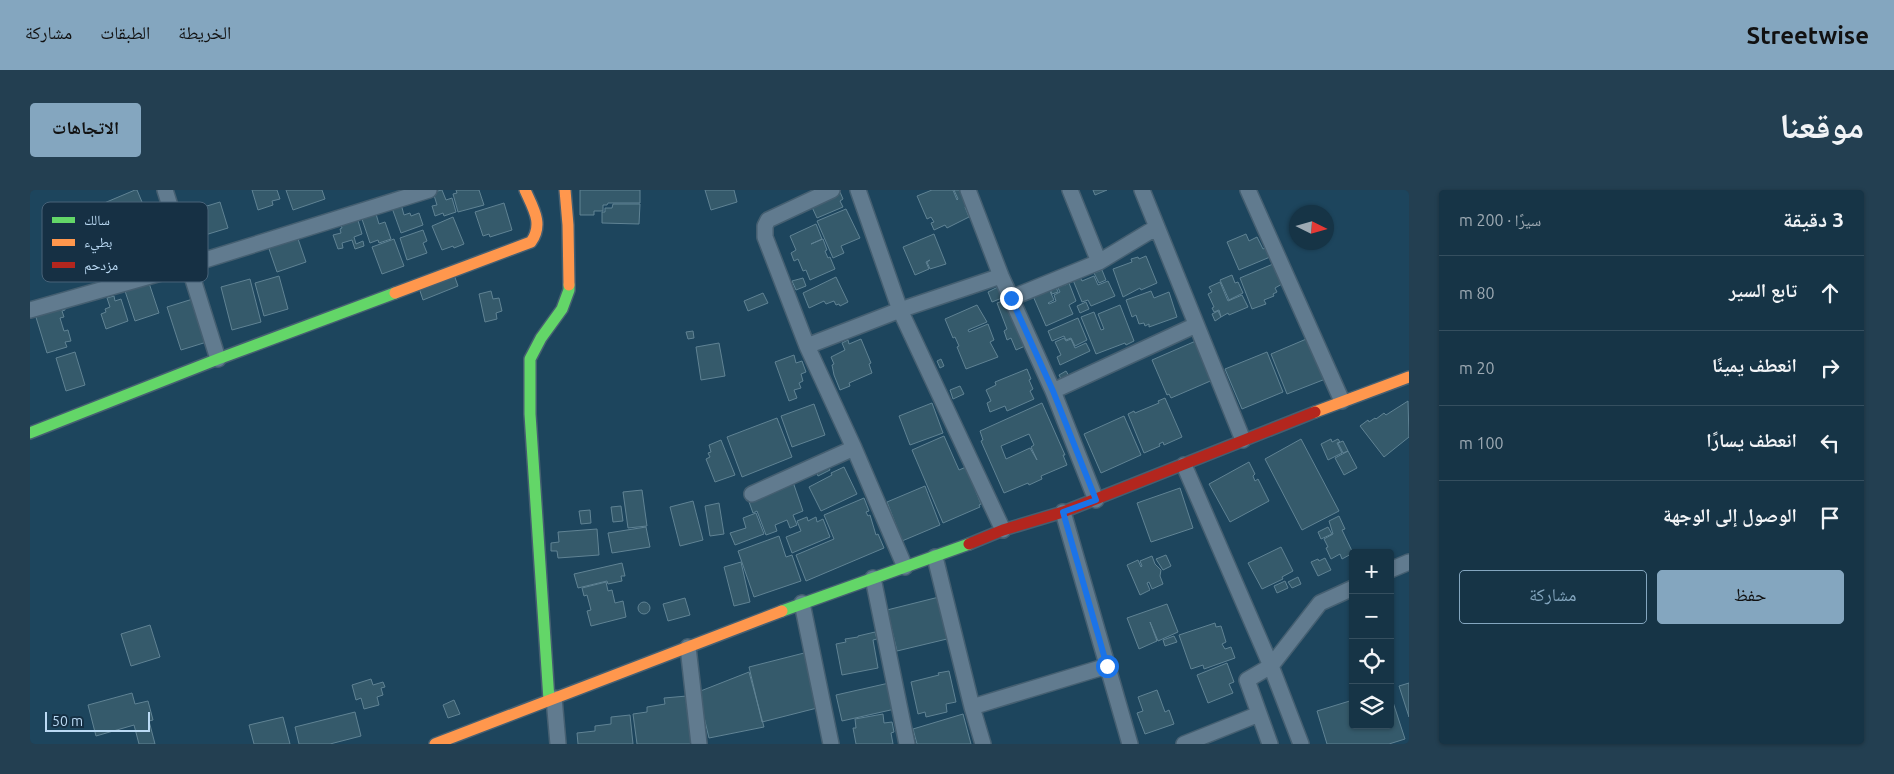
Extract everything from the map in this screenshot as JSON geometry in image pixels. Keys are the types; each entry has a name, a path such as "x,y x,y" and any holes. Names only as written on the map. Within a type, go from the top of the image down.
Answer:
{"street":[{"path":"165,190 169,202"},
{"path":"208,259 429,190"},
{"path":"30,433 218,359 531,242 536,236 539,227 525,190"},
{"path":"558,744 552,699 530,414 530,359 541,338 562,309 569,290 568,225 565,190"},
{"path":"832,190 768,220 765,226 765,236 807,346 854,448 905,567"},
{"path":"858,190 900,310 1003,530"},
{"path":"968,190 1001,276 1053,391 1096,500"},
{"path":"1070,190 1099,262"},
{"path":"1142,190 1243,440"},
{"path":"1248,190 1342,401"},
{"path":"1011,298 1099,262 1157,228"},
{"path":"807,346 900,310 1001,276"},
{"path":"30,310 129,282"},
{"path":"194,282 218,359"},
{"path":"1053,391 1196,325"},
{"path":"439,743 802,603 935,557 1003,530 1096,500 1342,401 1409,377"},
{"path":"752,494 854,448"},
{"path":"1184,465 1271,666 1301,744"},
{"path":"1063,512 1130,744"},
{"path":"935,557 983,744"},
{"path":"1394,568 1409,562"},
{"path":"873,578 907,744"},
{"path":"1270,744 1247,680 1271,666 1320,604 1349,590"},
{"path":"802,603 831,744"},
{"path":"688,647 699,744"},
{"path":"972,707 1107,666"},
{"path":"1184,744 1259,714"}],"building":[{"path":"137,190 142,202 107,202"},
{"path":"252,190 277,190 280,199 272,201 273,205 258,210"},
{"path":"286,190 322,190 325,199 293,210"},
{"path":"442,190 446,200 452,198 456,212 444,216 443,213 435,216 432,206 437,205 433,192"},
{"path":"456,190 479,190 484,205 458,212 453,194 457,193"},
{"path":"580,190 640,190 640,203 608,203 603,205 603,211 594,211 594,215 580,215"},
{"path":"705,190 734,190 737,202 711,210"},
{"path":"932,190 953,190 957,200 954,190 962,190 969,205 965,207 969,217 947,228 945,225 934,230 931,223 934,222 931,217 927,219 917,196"},
{"path":"1093,190 1107,190 1095,195"},
{"path":"840,192 843,199 840,201 843,207 817,218 811,205"},
{"path":"220,202 228,228 208,234 208,206"},
{"path":"504,203 512,230 490,237 489,234 483,236 475,212"},
{"path":"401,204 404,215 410,213 411,216 419,213 423,225 401,233 392,208"},
{"path":"613,204 640,204 639,224 602,223 602,212 605,212 605,208 612,208"},
{"path":"846,209 860,238 841,246 844,253 833,258 817,221"},
{"path":"376,214 379,224 385,222 391,239 379,243 378,240 370,243 362,219"},
{"path":"357,217 362,234 354,237 356,244 363,241 364,246 355,249 352,240 342,243 343,248 338,249 333,235 341,233 340,229 342,228 339,219"},
{"path":"453,217 464,244 442,250 432,226"},
{"path":"816,224 822,239 811,244 823,239 827,250 825,251 835,269 810,280 806,270 803,271 798,259 794,261 791,253 796,250 790,236"},
{"path":"423,230 427,241 423,243 427,253 407,260 400,238"},
{"path":"296,233 306,262 277,272 267,243"},
{"path":"934,234 946,264 930,269 927,262 930,260 926,262 929,269 915,275 903,247"},
{"path":"1246,234 1249,241 1257,237 1263,249 1265,248 1270,257 1239,270 1227,242"},
{"path":"394,239 404,266 382,274 372,247"},
{"path":"1146,256 1157,283 1141,290 1140,288 1123,297 1113,269 1132,262 1131,259 1138,257 1139,259"},
{"path":"1273,264 1282,284 1275,288 1277,292 1273,294 1274,296 1264,300 1266,304 1252,309 1240,278"},
{"path":"1102,270 1106,280 1099,283 1094,273"},
{"path":"453,272 458,286 423,300 418,285"},
{"path":"1232,275 1235,283 1238,282 1243,293 1229,300 1220,280"},
{"path":"279,276 288,309 264,316 255,283"},
{"path":"1094,276 1098,285 1108,281 1115,296 1091,306 1088,300 1082,302 1073,280 1080,277 1082,281"},
{"path":"836,277 848,302 840,306 839,304 836,305 834,301 826,304 824,301 809,308 803,293"},
{"path":"803,278 806,286 796,290 792,281"},
{"path":"250,279 261,322 232,330 221,287"},
{"path":"1062,279 1065,285 1069,283 1076,301 1069,305 1073,314 1046,326 1033,296 1049,289 1054,300 1048,303 1056,301 1054,295 1060,292 1055,282"},
{"path":"142,282 149,282 159,313 135,321 124,288"},
{"path":"1220,282 1228,301 1242,295 1248,307 1221,317 1219,310 1214,312 1212,308 1214,307 1208,294 1212,292 1209,287"},
{"path":"998,287 1002,298 992,302 988,292"},
{"path":"1056,287 1058,292 1052,294 1050,289"},
{"path":"491,291 493,299 499,298 502,311 496,313 497,319 485,322 479,294"},
{"path":"1151,291 1154,298 1169,292 1177,317 1149,327 1149,324 1145,326 1144,323 1139,324 1136,315 1132,317 1126,300"},
{"path":"763,293 768,303 748,311 744,301"},
{"path":"114,296 115,301 121,299 128,321 106,329 101,314 110,307 107,298"},
{"path":"196,298 210,341 181,350 167,307"},
{"path":"1005,300 1025,346 1016,350 1011,338 1007,340 1004,331 1007,329 997,303"},
{"path":"1086,302 1089,309 1080,313 1077,306"},
{"path":"64,305 65,310 62,311 64,317 60,318 64,331 68,330 71,341 65,342 67,347 47,353 35,314"},
{"path":"977,305 987,322 968,330 969,332 988,324 994,340 990,342 998,357 966,369 957,347 959,346 955,337 953,338 945,319"},
{"path":"1120,305 1134,341 1096,354 1081,317 1094,312 1101,330 1104,329 1098,314"},
{"path":"1218,311 1221,317 1215,321 1212,314"},
{"path":"1078,318 1087,340 1075,346 1071,338 1066,340 1064,336 1052,341 1048,331"},
{"path":"693,331 694,338 688,339 686,332"},
{"path":"1311,337 1328,378 1287,394 1271,354"},
{"path":"1064,338 1066,341 1071,339 1075,348 1086,343 1090,351 1060,365 1057,357 1061,355 1055,342"},
{"path":"861,339 871,363 869,364 872,373 849,383 850,386 840,390 834,375 832,365 834,364 831,357 845,350 842,343 848,340 849,344"},
{"path":"1198,340 1215,379 1171,398 1169,394 1167,395 1152,360"},
{"path":"719,343 725,376 701,380 696,347"},
{"path":"75,352 85,385 66,391 56,358"},
{"path":"1267,352 1283,392 1242,409 1225,369"},
{"path":"794,355 796,363 802,361 806,372 801,374 803,381 799,383 801,388 794,390 797,398 789,401 775,362"},
{"path":"941,359 944,366 940,368 937,361"},
{"path":"1027,369 1033,389 1030,391 1034,399 1007,411 1005,406 990,412 987,403 991,401 986,390 996,385 995,382"},
{"path":"1066,371 1069,376 1061,379 1059,375"},
{"path":"960,386 964,394 953,399 950,390"},
{"path":"1165,398 1182,437 1164,445 1163,442 1159,444 1160,446 1144,453 1128,414 1159,403 1158,401"},
{"path":"1408,401 1409,437 1384,457 1360,426 1384,413 1386,415"},
{"path":"932,403 943,433 910,445 899,416"},
{"path":"1042,403 1065,455 1063,455 1067,465 1041,476 1042,479 1029,485 1028,483 1004,493 981,441 983,440 980,431","holes":["1029,434 1034,445 1031,447 1037,460 1030,448 1006,459 1001,446"]},
{"path":"814,404 825,435 792,447 781,416"},
{"path":"1124,416 1141,455 1101,473 1084,434"},
{"path":"777,418 792,457 742,477 727,437"},
{"path":"944,436 959,470 966,467 981,504 979,505 980,507 943,523 912,450"},
{"path":"1301,439 1339,511 1302,530 1265,459"},
{"path":"1331,439 1332,442 1338,439 1340,442 1337,443 1342,453 1328,460 1321,444"},
{"path":"721,440 735,475 715,482 706,459 710,457 708,453 711,452 709,445"},
{"path":"1343,441 1348,451 1343,453 1338,443"},
{"path":"1348,451 1357,468 1344,475 1335,458"},
{"path":"1249,462 1255,474 1253,476 1255,481 1258,479 1269,501 1230,522 1209,484"},
{"path":"827,464 830,470 818,476 815,469"},
{"path":"844,467 857,494 821,511 809,487"},
{"path":"793,482 803,511 793,515 797,525 790,528 787,520 775,525 777,531 766,535 757,511 753,513 748,499"},
{"path":"925,486 940,525 902,541 887,502"},
{"path":"1180,488 1193,528 1151,542 1137,503"},
{"path":"642,490 647,526 628,528 623,492"},
{"path":"864,498 869,511 866,512 868,516 870,515 876,535 878,534 884,548 806,581 796,555 834,539 824,515"},
{"path":"693,501 703,540 680,546 670,507"},
{"path":"719,503 724,534 710,536 705,506"},
{"path":"621,506 623,521 613,522 611,507"},
{"path":"590,510 591,523 581,524 579,511"},
{"path":"756,513 764,534 735,545 730,533 746,528 743,518"},
{"path":"1339,516 1345,529 1342,530 1351,549 1349,549 1349,555 1342,559 1340,554 1331,559 1326,548 1328,547 1324,539 1333,534 1329,521"},
{"path":"807,517 808,521 816,517 817,522 823,519 830,537 792,553 786,537 801,531 797,521"},
{"path":"646,527 650,547 612,553 608,533"},
{"path":"1328,527 1332,534 1321,539 1318,532"},
{"path":"597,529 599,555 558,558 557,551 551,551 551,543 559,542 558,532"},
{"path":"779,536 786,557 792,555 801,581 754,597 738,551"},
{"path":"1281,547 1293,571 1282,577 1283,579 1262,589 1248,563"},
{"path":"1166,555 1171,566 1163,570 1156,559"},
{"path":"1152,556 1155,564 1161,570 1160,576 1163,584 1152,589 1149,582 1147,583 1150,590 1140,595 1127,565 1138,560 1141,567 1140,561"},
{"path":"1325,558 1331,570 1318,576 1311,562"},
{"path":"741,562 750,602 734,606 724,567"},
{"path":"622,563 625,576 621,576 622,581 608,584 607,581 578,588 574,574"},
{"path":"1298,577 1301,584 1292,588 1288,582"},
{"path":"1285,581 1288,588 1277,593 1274,586"},
{"path":"606,582 608,591 612,590 615,603 623,601 626,617 591,626 587,611 591,610 587,595 584,596 582,588"},
{"path":"939,597 947,628 945,629 947,639 897,651 887,610"},
{"path":"685,598 690,615 668,621 663,604"},
{"path":"642,602 646,602 650,608 646,614 642,614 638,610 638,606"},
{"path":"1167,604 1178,632 1158,641 1150,622 1157,641 1139,649 1127,618"},
{"path":"1215,623 1216,627 1221,626 1226,642 1222,644 1225,649 1231,647 1235,658 1204,669 1203,665 1191,669 1179,635"},
{"path":"150,625 160,657 131,666 121,634"},
{"path":"875,632 877,639 873,640 878,668 842,675 836,644 846,642 845,639"},
{"path":"1174,636 1177,642 1165,646 1163,640"},
{"path":"808,652 821,707 762,722 749,667"},
{"path":"1227,663 1234,682 1229,684 1233,693 1208,703 1197,675"},
{"path":"949,671 956,702 946,704 947,712 926,717 925,712 918,714 911,682"},
{"path":"749,672 764,727 709,738 698,692"},
{"path":"371,679 373,685 383,682 385,687 381,688 383,695 377,697 379,705 364,709 361,698 356,700 352,685"},
{"path":"889,683 895,709 842,721 836,695"},
{"path":"1409,683 1409,717 1399,686"},
{"path":"1157,690 1165,712 1169,710 1174,724 1145,734 1137,713 1143,711 1138,697"},
{"path":"132,693 135,704 148,701 153,720 149,721 155,744 139,744 134,725 96,736 88,705"},
{"path":"687,696 692,744 637,744 633,714 647,712 647,707 665,704 664,698"},
{"path":"454,700 460,714 448,718 443,705"},
{"path":"1349,701 1349,729 1394,729 1394,705 1405,739 1389,744 1327,744 1317,711"},
{"path":"355,712 361,736 330,744 299,744 295,727"},
{"path":"883,714 884,723 892,722 894,732 891,733 893,744 856,744 853,728 856,728 855,719"},
{"path":"963,714 971,744 917,744 913,729"},
{"path":"630,715 633,744 578,744 577,733 595,731 595,726 611,724 611,717"},
{"path":"283,717 290,744 254,744 249,725"}],"traffic: fast":[{"path":"549,700 530,414 530,359 541,338 562,309 569,285"},
{"path":"30,433 218,359 395,293"},
{"path":"782,611 969,544"}],"traffic: slow":[{"path":"395,293 531,242 537,229 537,222 525,190"},
{"path":"565,190 568,225 569,285"},
{"path":"1315,412 1409,377"},
{"path":"435,744 782,611"}],"traffic: jam":[{"path":"969,544 1003,530 1063,512 1315,412"}],"route":[{"path":"1011,298 1053,391 1096,500 1063,512 1107,666"}]}
